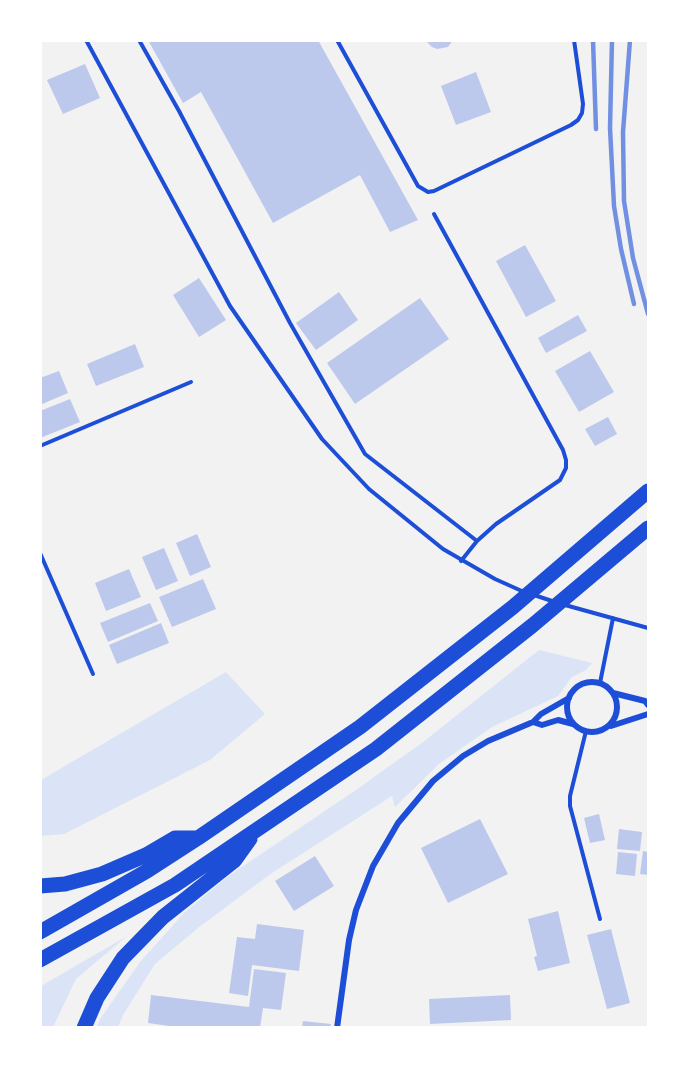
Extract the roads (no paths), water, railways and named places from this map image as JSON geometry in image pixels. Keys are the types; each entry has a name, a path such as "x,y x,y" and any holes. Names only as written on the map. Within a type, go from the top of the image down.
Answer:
{"highway":[{"path":"40,932 147,871 360,727 439,667 568,561 648,491"},
{"path":"40,960 175,885 376,749 467,678 648,528"},
{"path":"84,1028 97,998 123,957 163,917 235,860 258,830"},
{"path":"40,886 65,884 102,874 147,855 175,838 198,838"}],"street":[{"path":"337,1028 349,940 356,910 373,866 398,823 433,781 464,756 488,741 533,722 541,714 569,698 576,688 582,685 600,683 613,693 645,701 648,705"},
{"path":"608,727 616,715 617,708 613,693"},
{"path":"569,698 568,711 574,724"},
{"path":"533,722 542,725 558,720 594,732 627,719 648,714"}],"lane":[{"path":"86,40 230,306 303,413 342,463 399,515 461,561 526,593 648,628"},
{"path":"139,40 179,111 290,323 365,454 477,541"},
{"path":"337,40 418,186 428,192 578,120 583,104 574,40"},
{"path":"434,214 563,450 566,460 566,468 560,480 496,524 477,541 461,561"},
{"path":"40,446 191,382"},
{"path":"40,553 93,674"},
{"path":"600,683 613,618"},
{"path":"586,731 570,796 570,806 600,919"}],"railway":[{"path":"593,40 596,129"},
{"path":"612,40 610,128 614,206 634,304"},
{"path":"630,40 623,132 624,201 633,258 648,314"}]}
